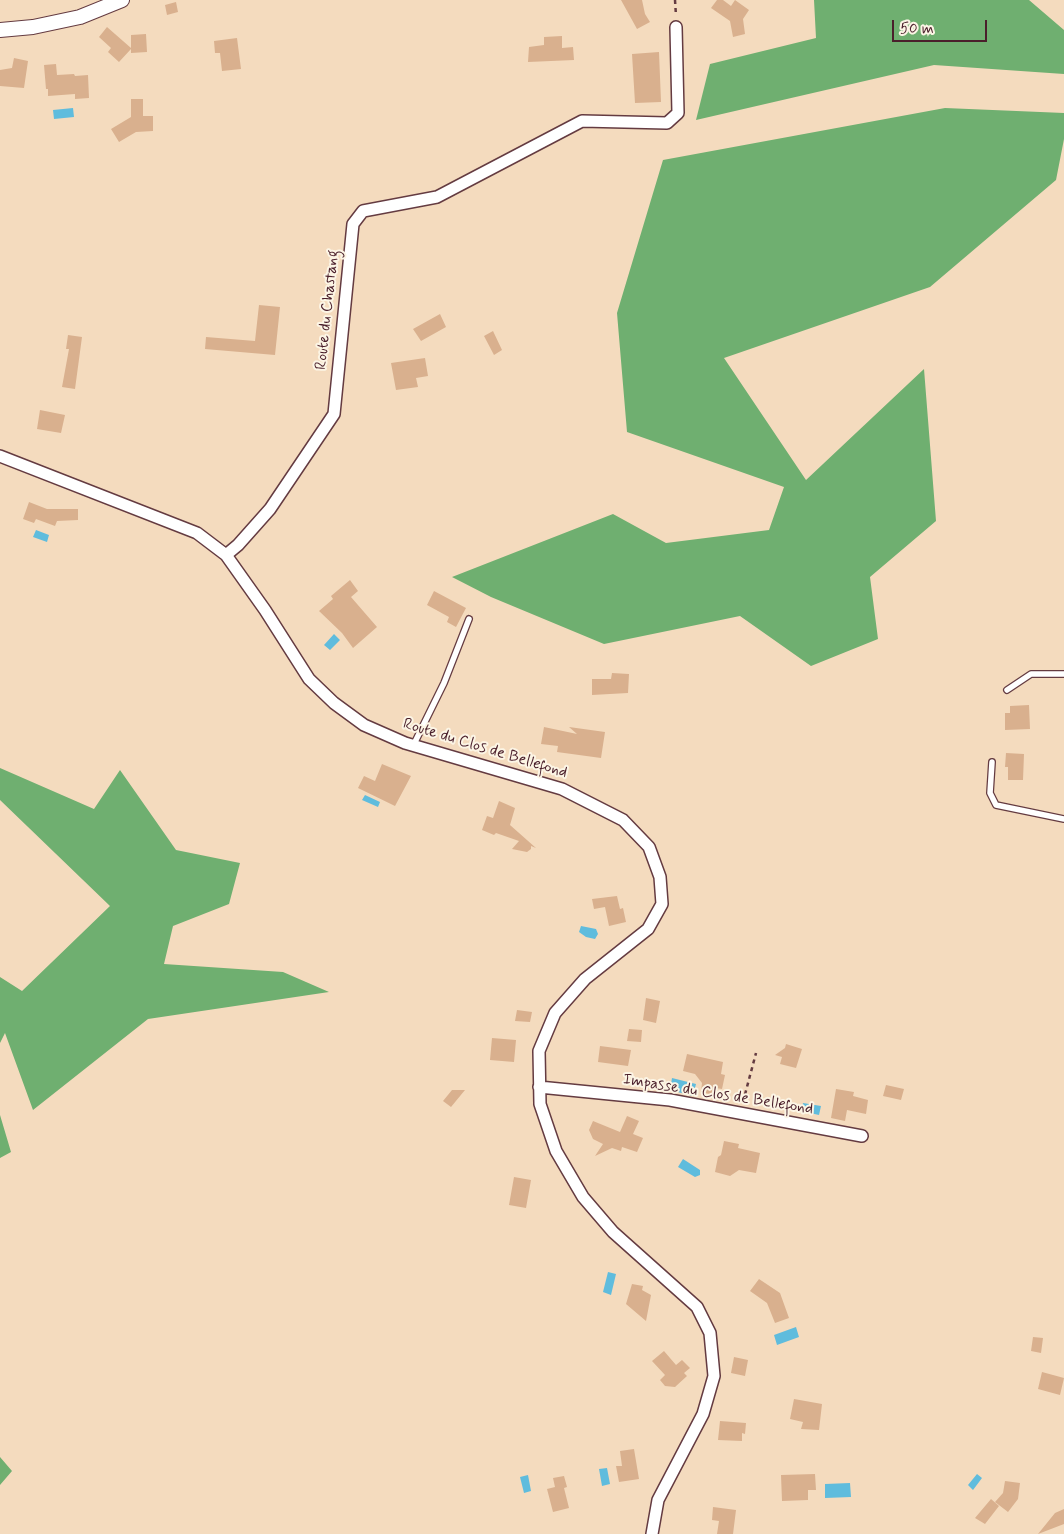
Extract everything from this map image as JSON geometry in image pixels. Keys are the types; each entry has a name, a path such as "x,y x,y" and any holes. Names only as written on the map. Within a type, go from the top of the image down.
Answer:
{"street":[{"path":"0,30 33,27 80,17 122,0"},
{"name":"Route du Chastang","path":"226,555 238,545 270,509 334,414 353,224 363,211 437,197 582,121 667,123 678,113 676,27"},
{"path":"0,456 197,533 226,555"},
{"name":"Route du Clos de Bellefond","path":"226,555 265,610 309,679 334,703 364,725 413,746 562,789 623,820 649,847 660,877 662,904 648,929 585,979 555,1013 539,1051 539,1087 540,1104 556,1151 583,1197 613,1232 697,1307 710,1333 714,1376 704,1414 658,1500 652,1534"},
{"name":"Impasse du Clos de Bellefond","path":"539,1087 670,1100 862,1136"}],"lane":[{"path":"413,746 444,683 469,619"},
{"path":"1007,690 1031,674 1064,674"},
{"path":"992,762 990,793 996,805 1064,819"}],"path":[{"path":"675,0 676,27"},
{"path":"740,1113 756,1053"}],"green space":[{"path":"814,0 1029,0 1064,30 1064,74 934,65 696,120 710,64 816,38"},
{"path":"945,108 1064,113 1064,139 1056,180 930,287 724,358 806,480 924,369 936,521 870,577 878,639 811,666 740,616 604,644 491,597 452,577 613,514 666,543 769,530 784,487 627,432 617,313 663,160"},
{"path":"0,768 94,809 120,770 176,850 240,863 229,904 173,926 164,964 283,972 329,992 148,1019 33,1110 5,1033 0,1043 0,977 22,991 110,906 0,800"},
{"path":"0,1115 11,1152 0,1158"},
{"path":"0,1457 12,1471 0,1485"}],"water":[{"path":"73,108 74,117 54,119 53,110"},
{"path":"36,530 49,535 47,542 33,537"},
{"path":"334,634 340,640 330,650 324,645"},
{"path":"365,795 380,802 378,807 362,800"},
{"path":"581,926 596,929 598,934 595,939 586,937 579,932"},
{"path":"672,1078 696,1084 693,1096 670,1090"},
{"path":"803,1103 821,1106 819,1115 801,1111"},
{"path":"683,1159 700,1170 700,1175 695,1177 678,1167"},
{"path":"608,1272 616,1274 611,1295 603,1292"},
{"path":"796,1327 799,1337 777,1345 774,1335"},
{"path":"607,1468 610,1484 602,1486 599,1469"},
{"path":"977,1474 982,1478 973,1490 968,1485"},
{"path":"528,1475 531,1491 524,1493 520,1477"},
{"path":"850,1483 851,1497 825,1498 825,1484"}],"building":[{"path":"621,0 642,0 645,14 650,22 637,29"},
{"path":"717,0 723,0 731,6 735,0 749,10 743,19 745,34 733,37 730,21 711,8"},
{"path":"176,2 178,12 167,15 165,5"},
{"path":"107,27 131,48 131,35 146,34 147,52 131,53 131,49 119,62 108,52 111,48 99,37"},
{"path":"562,36 562,48 573,47 574,60 528,62 529,47 544,45 544,37"},
{"path":"237,38 241,69 222,71 220,53 215,53 214,41"},
{"path":"659,52 661,102 635,103 632,54"},
{"path":"14,58 28,61 24,88 0,86 0,70 12,68"},
{"path":"56,64 57,75 88,75 89,98 75,99 75,94 48,96 44,65"},
{"path":"131,99 143,99 143,116 153,116 153,131 136,132 119,142 111,129 131,117"},
{"path":"259,305 280,307 275,355 205,349 206,337 255,341"},
{"path":"440,314 446,327 421,341 413,329"},
{"path":"493,331 502,350 494,355 484,336"},
{"path":"68,335 82,337 75,389 62,387 69,349 66,349"},
{"path":"425,358 428,376 416,378 418,387 396,390 391,363"},
{"path":"40,410 65,415 61,433 37,429"},
{"path":"29,502 47,509 78,509 78,520 57,521 55,526 36,519 34,523 23,519"},
{"path":"350,580 358,591 351,597 377,627 353,648 342,633 319,611 333,599 331,596"},
{"path":"434,591 466,608 456,627 447,622 449,617 427,605"},
{"path":"612,673 629,674 628,693 592,695 592,679 611,679"},
{"path":"1029,705 1030,729 1005,730 1005,713 1010,713 1010,706"},
{"path":"544,727 577,734 569,727 605,732 601,758 557,752 558,746 541,744"},
{"path":"1006,753 1024,754 1023,780 1008,780 1008,767 1005,767"},
{"path":"382,764 411,776 395,806 358,788 364,776 375,781"},
{"path":"499,801 515,808 510,825 536,848 531,846 531,849 527,852 512,849 519,841 482,830 487,816 493,818"},
{"path":"617,896 620,909 623,908 626,922 609,926 605,907 594,909 592,899"},
{"path":"646,998 660,1001 656,1023 643,1020"},
{"path":"517,1010 532,1012 530,1022 515,1021"},
{"path":"629,1029 642,1030 641,1042 627,1041"},
{"path":"492,1038 516,1040 514,1062 490,1060"},
{"path":"786,1044 802,1049 796,1068 780,1064 782,1057 775,1055 785,1048"},
{"path":"600,1046 631,1050 628,1066 598,1062"},
{"path":"687,1054 723,1062 721,1074 725,1075 722,1089 716,1088 714,1095 701,1092 702,1083 695,1074 683,1071"},
{"path":"886,1085 904,1089 901,1100 883,1096"},
{"path":"836,1089 854,1092 853,1096 868,1100 866,1114 847,1110 845,1121 831,1118"},
{"path":"452,1090 465,1090 451,1107 443,1101"},
{"path":"627,1116 639,1121 633,1134 643,1138 637,1152 622,1147 621,1151 612,1148 595,1156 603,1144 593,1139 589,1130 593,1121 620,1132"},
{"path":"724,1141 739,1144 738,1148 760,1153 756,1173 739,1170 730,1176 715,1172"},
{"path":"514,1177 531,1180 526,1208 509,1205"},
{"path":"759,1279 780,1293 789,1318 775,1323 767,1303 750,1291"},
{"path":"632,1284 643,1286 642,1290 651,1295 646,1321 626,1304"},
{"path":"1033,1337 1043,1338 1041,1353 1031,1351"},
{"path":"664,1351 676,1365 682,1360 690,1368 684,1373 687,1376 675,1387 665,1386 660,1380 665,1375 652,1361"},
{"path":"734,1357 748,1360 745,1376 731,1373"},
{"path":"1042,1372 1064,1378 1060,1395 1038,1389"},
{"path":"794,1399 822,1404 819,1430 801,1429 803,1422 790,1419"},
{"path":"720,1421 746,1423 745,1434 742,1433 742,1441 718,1440"},
{"path":"634,1449 639,1479 619,1482 616,1466 622,1466 620,1451"},
{"path":"815,1474 816,1490 808,1490 808,1500 782,1501 781,1475"},
{"path":"564,1476 567,1487 564,1488 569,1508 553,1512 547,1489 555,1487 553,1478"},
{"path":"1005,1481 1020,1483 1018,1499 1008,1512 995,1502 1003,1493"},
{"path":"991,1499 999,1506 985,1524 975,1518"},
{"path":"713,1507 736,1510 733,1534 717,1534 719,1521 712,1520"},
{"path":"1064,1509 1064,1524 1038,1534 1055,1513"}]}
